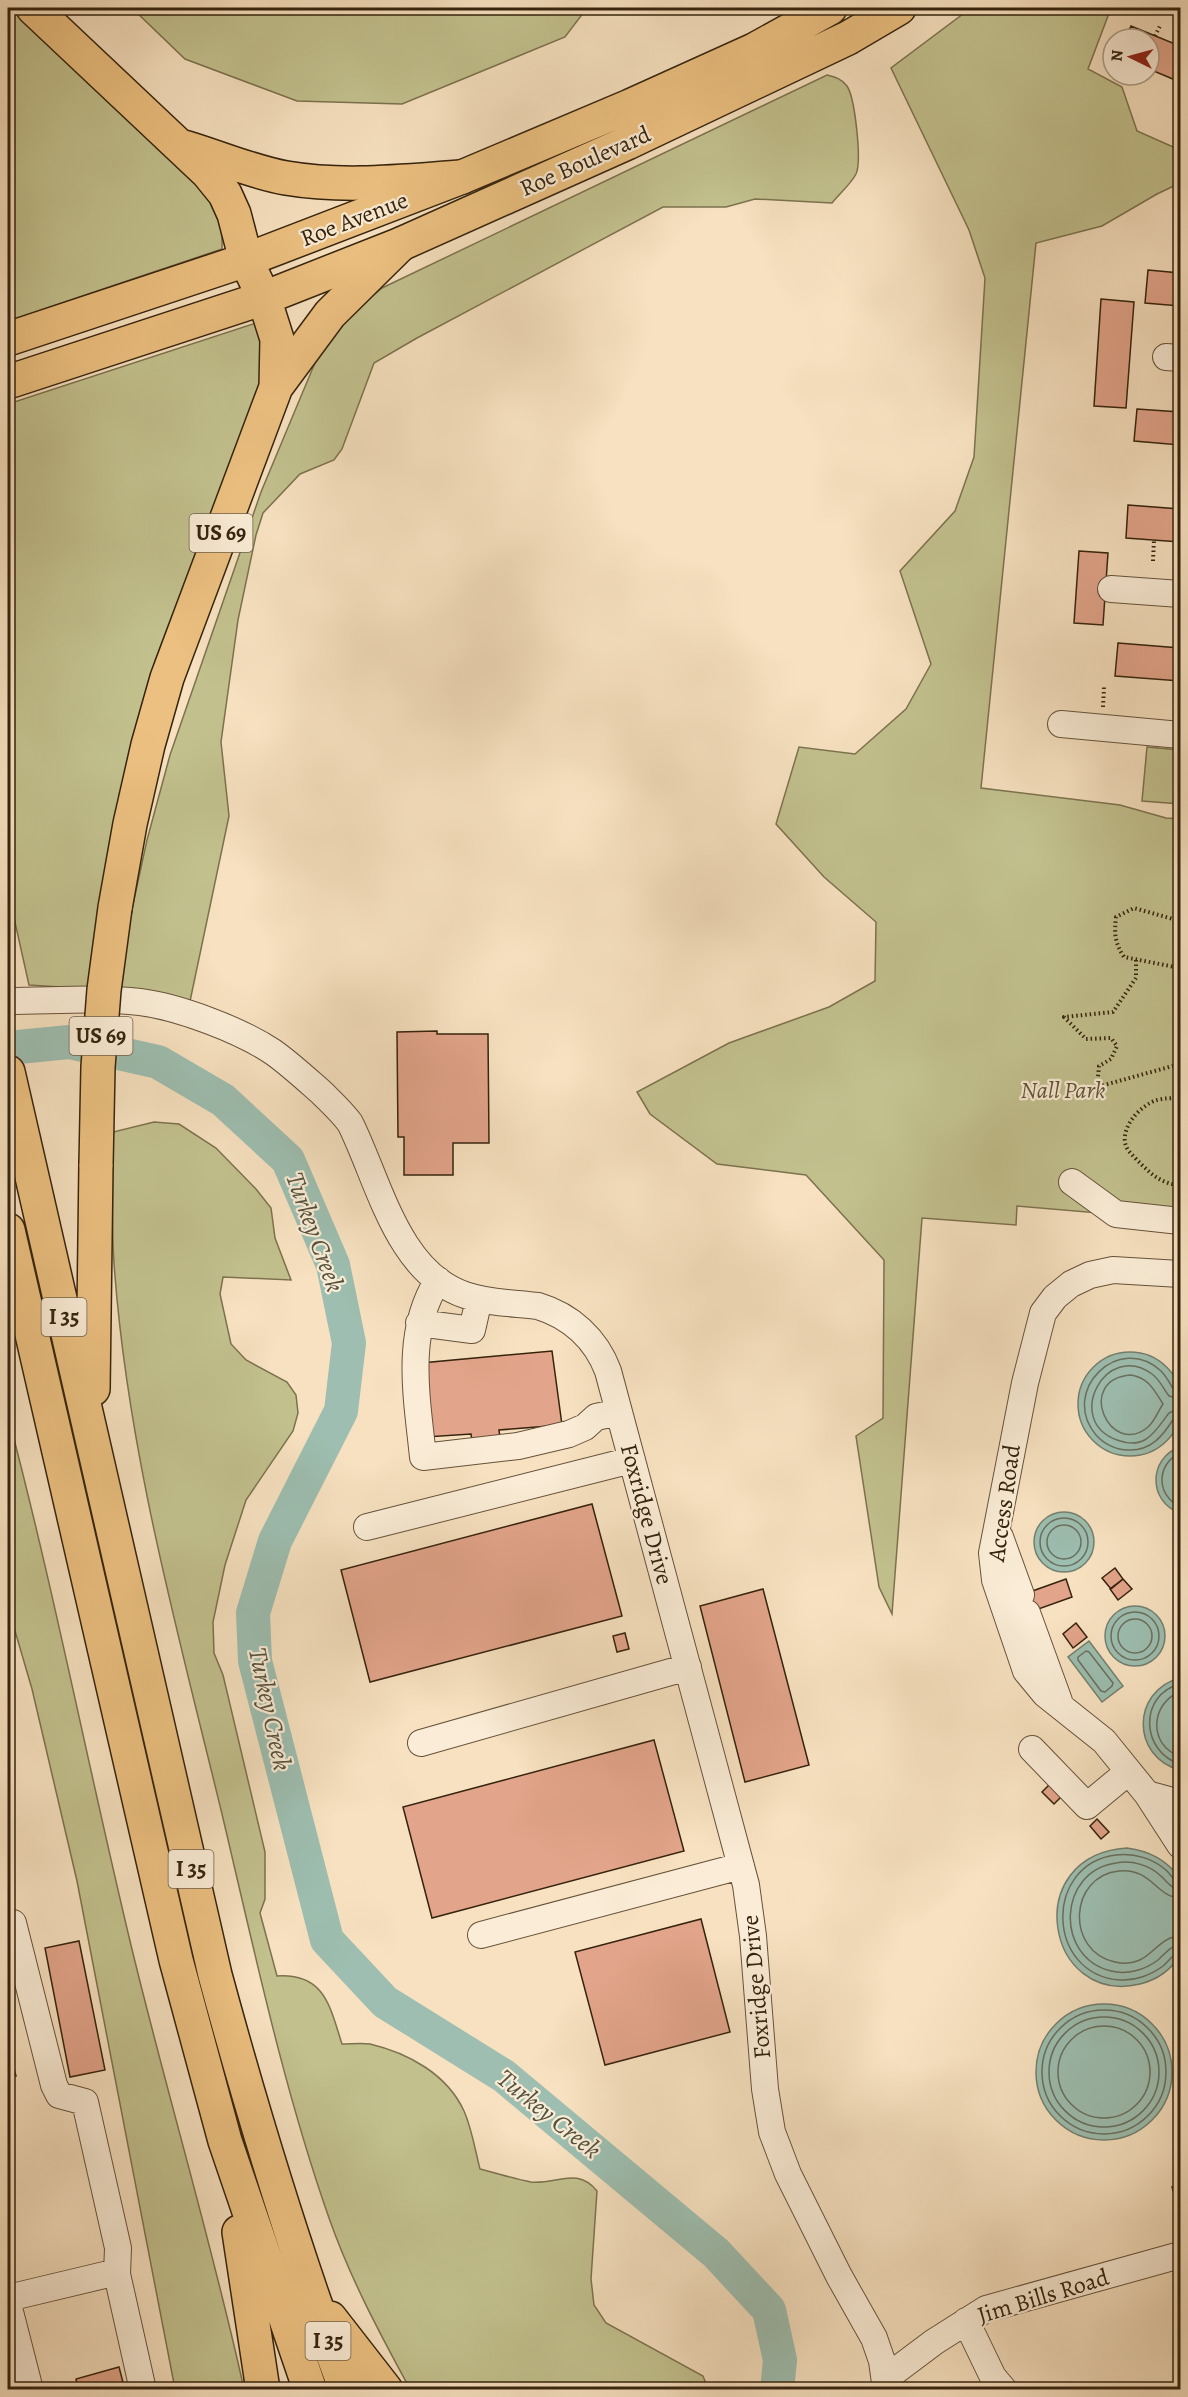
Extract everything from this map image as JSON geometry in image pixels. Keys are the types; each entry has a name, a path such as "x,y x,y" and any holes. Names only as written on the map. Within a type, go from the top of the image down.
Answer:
{"main road":[{"path":"33,8 208,173 225,194 234,213 246,260"},
{"name":"Roe Boulevard","path":"462,177 630,106 754,50 830,8"},
{"name":"Roe Boulevard","path":"8,382 264,298 401,244 627,143 825,49 899,8"},
{"path":"177,145 285,177 321,182 366,184 462,177"},
{"name":"Roe Avenue","path":"8,339 246,260 462,177"},
{"path":"276,387 330,314 401,244"},
{"name":"US 69","path":"93,1439 98,1067 104,990 115,908 132,812 147,745 167,678 276,387 277,339 264,298 246,260"},
{"name":"I 35","path":"8,1072 215,1975 255,2121 310,2293 346,2390"},
{"name":"I 35","path":"8,1230 176,1960 225,2141 310,2390"},
{"path":"8,1306 43,1378"},
{"path":"225,2141 263,2390"},
{"path":"310,2293 386,2390"}],"street":[{"path":"1111,589 1180,594"},
{"path":"1061,724 1180,735"},
{"name":"Foxridge Drive","path":"8,1001 127,1001 153,1004 184,1012 235,1032 271,1051 299,1072 344,1114 357,1137 401,1238 415,1259 438,1280 458,1293 479,1299 549,1309 580,1328 593,1342 604,1360 619,1412 741,1866 750,1910 765,2089 772,2132 793,2184 839,2276 874,2338 886,2384"},
{"path":"1072,1182 1116,1214 1180,1221"},
{"name":"Access Road","path":"1180,1274 1113,1270 1090,1275 1071,1284 1043,1313 1025,1383 992,1553 995,1580 1026,1671 1045,1694 1104,1741 1147,1794 1180,1845"},
{"path":"438,1280 427,1298 418,1323 415,1379 423,1457 518,1446 569,1434 585,1427 596,1417 619,1412"},
{"path":"418,1323 472,1330 479,1299"},
{"path":"367,1527 632,1460"},
{"path":"996,1526 1062,1707"},
{"path":"421,1743 688,1667"},
{"path":"1032,1749 1087,1806 1128,1772"},
{"path":"1147,1794 1180,1803"},
{"path":"481,1935 741,1866"},
{"path":"13,1923 54,2085 59,2095 85,2102 118,2248 117,2272 143,2390"},
{"name":"Jim Bills Road","path":"886,2384 934,2342 986,2309 1180,2254"},
{"path":"8,2298 117,2272"},
{"path":"8,2304 30,2390"},
{"path":"966,2320 993,2377 1004,2390"}],"path":[{"path":"1153,561 1154,540"},
{"path":"1103,707 1104,687"},
{"path":"1180,921 1134,908 1116,917 1115,942 1124,957 1180,968"},
{"path":"1136,960 1136,978 1113,1012 1064,1017 1086,1039 1111,1038 1117,1046 1111,1059 1099,1066 1097,1087 1180,1064"},
{"path":"1180,1098 1156,1101 1145,1106 1130,1124 1126,1143 1128,1150 1153,1176 1163,1182 1180,1185"}],"green space":[{"path":"8,8 19,8 204,192 218,219 222,249 8,321"},
{"path":"132,8 587,8 565,37 402,104 297,101 185,59"},
{"name":"Nall Park","path":"971,8 1111,8 1104,27 1101,27 1101,35 1088,69 1101,76 1101,87 1122,87 1137,131 1180,150 1180,183 1102,226 1036,243 981,788 1120,805 1166,818 1180,819 1180,1220 1017,1206 1016,1225 922,1218 892,1614 879,1587 856,1436 883,1418 884,1260 806,1175 717,1164 650,1114 637,1092 729,1043 829,1007 875,981 876,922 824,877 776,824 799,747 855,754 906,709 931,664 900,571 955,511 974,457 985,278 969,230 891,68"},
{"path":"827,75 841,80 847,86 853,103 858,144 856,174 832,203 755,199 726,207 663,207 374,363 342,449 334,460 300,474 263,513 256,535 238,620 221,742 229,816 189,1006 119,991 125,941 147,840 170,755 261,492 317,358 335,331 382,288"},
{"path":"256,323 262,351 263,375 155,661 140,721 91,989 29,985 8,891 8,404"},
{"path":"1147,747 1180,750 1180,804 1142,801"},
{"path":"154,1122 179,1124 216,1148 256,1189 271,1208 275,1238 291,1280 223,1277 220,1294 231,1344 246,1360 287,1382 296,1395 298,1413 293,1431 246,1500 225,1565 213,1622 214,1653 223,1675 265,1852 265,1899 260,1913 277,1976 306,1980 315,1986 329,2005 342,2044 370,2044 384,2048 412,2059 437,2076 457,2098 464,2111 480,2169 531,2182 566,2178 582,2179 597,2191 591,2279 594,2305 606,2323 703,2376 708,2389 410,2389 346,2262 329,2218 297,2119 270,2018 156,1541 130,1403 114,1263 113,1132"},
{"path":"8,1416 41,1547 130,1941 244,2389 175,2389 77,1881 32,1689 8,1607"}],"water":[{"path":"1130,1352 1150,1356 1159,1361 1173,1375 1178,1384 1182,1404 1178,1424 1173,1433 1159,1447 1150,1452 1130,1456 1110,1452 1101,1447 1087,1433 1082,1424 1078,1404 1082,1384 1087,1375 1101,1361 1110,1356"},
{"path":"1180,1447 1180,1513 1162,1500 1156,1480 1162,1460"},
{"path":"1058,1512 1070,1512 1081,1517 1089,1525 1094,1542 1092,1554 1081,1567 1070,1572 1058,1572 1047,1567 1039,1559 1034,1548 1034,1536 1039,1525 1047,1517"},
{"path":"1129,1606 1141,1606 1152,1611 1160,1619 1165,1636 1163,1648 1152,1661 1141,1666 1129,1666 1118,1661 1110,1653 1105,1642 1105,1630 1110,1619 1118,1611"},
{"path":"1089,1641 1123,1686 1102,1702 1068,1657"},
{"path":"1180,1678 1180,1770 1164,1763 1152,1752 1143,1724 1152,1696 1164,1685"},
{"path":"1127,1848 1157,1857 1180,1878 1180,1955 1168,1970 1152,1980 1140,1984 1108,1985 1083,1973 1066,1953 1058,1927 1059,1900 1070,1875 1093,1857"},
{"path":"1104,2004 1130,2009 1142,2015 1152,2024 1161,2034 1167,2046 1172,2072 1167,2098 1161,2110 1152,2120 1142,2129 1130,2135 1104,2140 1078,2135 1066,2129 1056,2120 1047,2110 1041,2098 1036,2072 1041,2046 1047,2034 1056,2024 1066,2015 1078,2009"}],"building":[{"path":"1161,38 1180,46 1180,82 1161,74"},
{"path":"1148,270 1180,273 1180,306 1145,303"},
{"path":"1101,299 1134,302 1126,408 1094,406"},
{"path":"1137,409 1180,412 1180,445 1134,441"},
{"path":"1128,505 1180,509 1180,542 1126,538"},
{"path":"1079,551 1108,553 1103,625 1074,623"},
{"path":"1118,643 1180,648 1180,681 1115,676"},
{"path":"437,1031 437,1034 488,1034 489,1143 453,1143 453,1175 404,1175 404,1137 398,1137 397,1032"},
{"path":"552,1351 562,1425 499,1430 501,1445 473,1447 471,1434 426,1437 421,1363"},
{"path":"592,1504 622,1616 370,1682 341,1570"},
{"path":"1115,1568 1123,1579 1111,1589 1102,1578"},
{"path":"1066,1579 1072,1597 1016,1617 1010,1599"},
{"path":"1123,1579 1132,1589 1118,1600 1110,1589"},
{"path":"763,1589 809,1765 745,1782 700,1606"},
{"path":"1076,1623 1087,1637 1073,1648 1063,1634"},
{"path":"625,1633 629,1649 617,1652 613,1636"},
{"path":"654,1740 684,1851 432,1918 403,1807"},
{"path":"1049,1785 1061,1797 1054,1804 1042,1792"},
{"path":"1097,1819 1109,1832 1101,1839 1090,1826"},
{"path":"701,1919 730,2032 605,2065 575,1952"},
{"path":"79,1941 105,2070 70,2077 45,1948"},
{"path":"8,2054 10,2054 16,2076 8,2078"},
{"path":"1180,2184 1180,2213 1172,2187"},
{"path":"119,2367 125,2390 78,2390 76,2379"}],"waterway":[{"name":"Turkey Creek","path":"8,1048 69,1042 158,1062 223,1100 288,1160 333,1265 349,1343 341,1411 275,1541 253,1613 255,1661 327,1940 385,2002 504,2076 716,2253 769,2310 780,2360 777,2390"}]}
